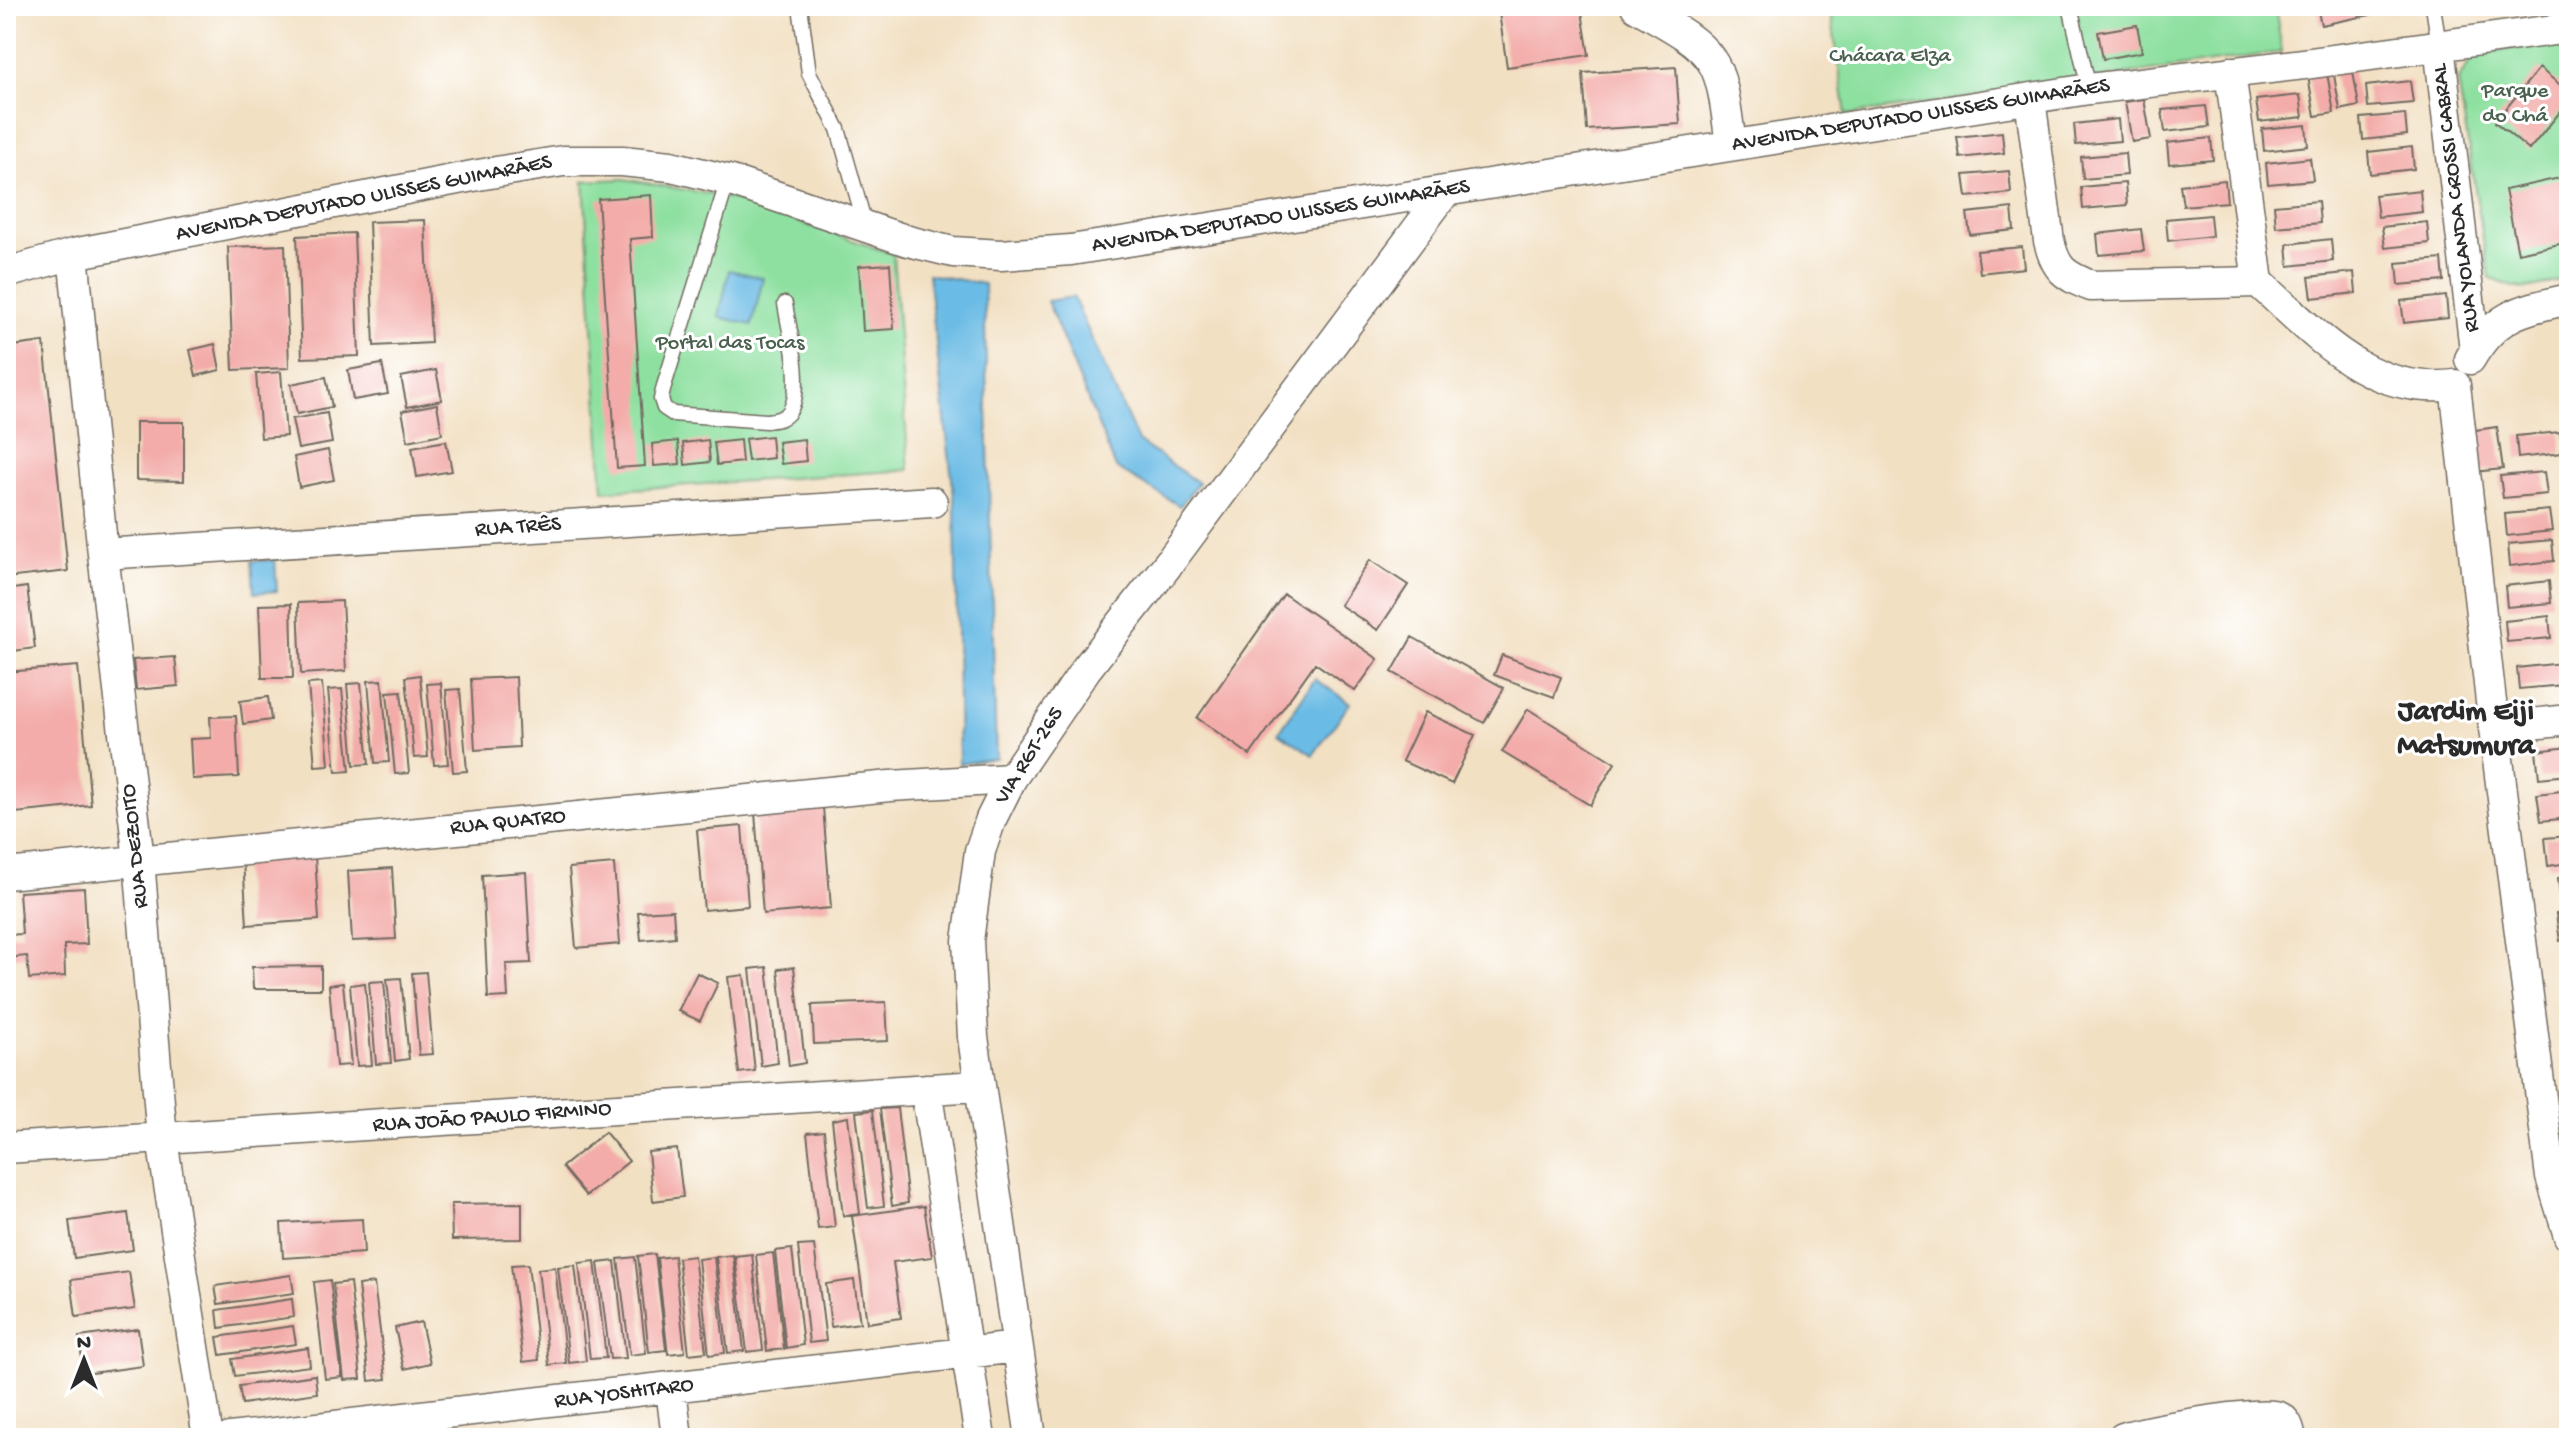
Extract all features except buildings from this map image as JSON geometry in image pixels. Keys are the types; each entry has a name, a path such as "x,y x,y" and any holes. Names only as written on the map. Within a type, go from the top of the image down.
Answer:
{"street":[{"path":"1636,6 1690,40 1712,61 1722,88 1731,144"},
{"name":"AVENIDA DEPUTADO ULISSES GUIMARÃES","path":"6,273 73,254 563,161 622,161 671,166 728,180 866,228 953,252 1001,255 1071,250 2089,89 2569,28"},
{"name":"RUA YOLANDA CROSSI CABRAL","path":"2439,46 2475,350"},
{"path":"2230,72 2258,282 2335,350 2383,380 2422,387 2455,385"},
{"path":"2030,99 2049,241 2054,263 2069,277 2091,286 2258,282"},
{"name":"VIA RGT-265","path":"1031,1438 978,1086 969,991 968,941 973,888 983,840 1011,779 1086,669 1169,563 1445,192"},
{"name":"RUA DEZOITO","path":"73,254 103,554 139,860 162,1139 208,1438"},
{"path":"2568,1231 2551,1177 2494,728 2455,385 2475,350 2495,324 2511,315 2569,299"},
{"name":"RUA TRÊS","path":"103,554 932,502"},
{"path":"2494,728 2569,720"},
{"name":"RUA QUATRO","path":"6,874 890,786 1011,779"},
{"name":"RUA JOÃO PAULO FIRMINO","path":"6,1148 978,1086"},
{"path":"926,1089 980,1438"},
{"name":"RUA YOSHITARO","path":"230,1438 1017,1347"},
{"path":"671,1389 677,1438"},
{"path":"2123,1438 2273,1415 2283,1419 2291,1438"}],"lane":[{"path":"800,6 809,73 838,129 866,228"},
{"path":"2070,6 2089,89"},
{"path":"2433,6 2439,46"},
{"path":"728,180 664,386 661,399 664,408 673,414 766,421 778,420 789,412 796,381 785,304"}],"green space":[{"name":"Chácara Elza","path":"1830,6 2275,6 2282,52 1846,115"},
{"name":"Parque do Chá","path":"2569,40 2569,278 2537,287 2512,287 2489,277 2458,80 2475,54"},
{"name":"Portal das Tocas","path":"624,179 725,197 893,254 909,470 603,491 584,181"}],"water":[{"path":"729,270 763,278 752,325 719,317"},
{"path":"928,274 984,284 996,758 959,764 955,505"},
{"path":"1073,297 1138,441 1198,483 1180,506 1116,468 1047,301"},
{"path":"275,560 277,591 254,593 252,561"},
{"path":"1315,679 1350,703 1313,755 1279,732"}],"district":[{"name":"Jardim Eiji Matsumura","path":"2466,730"}]}
